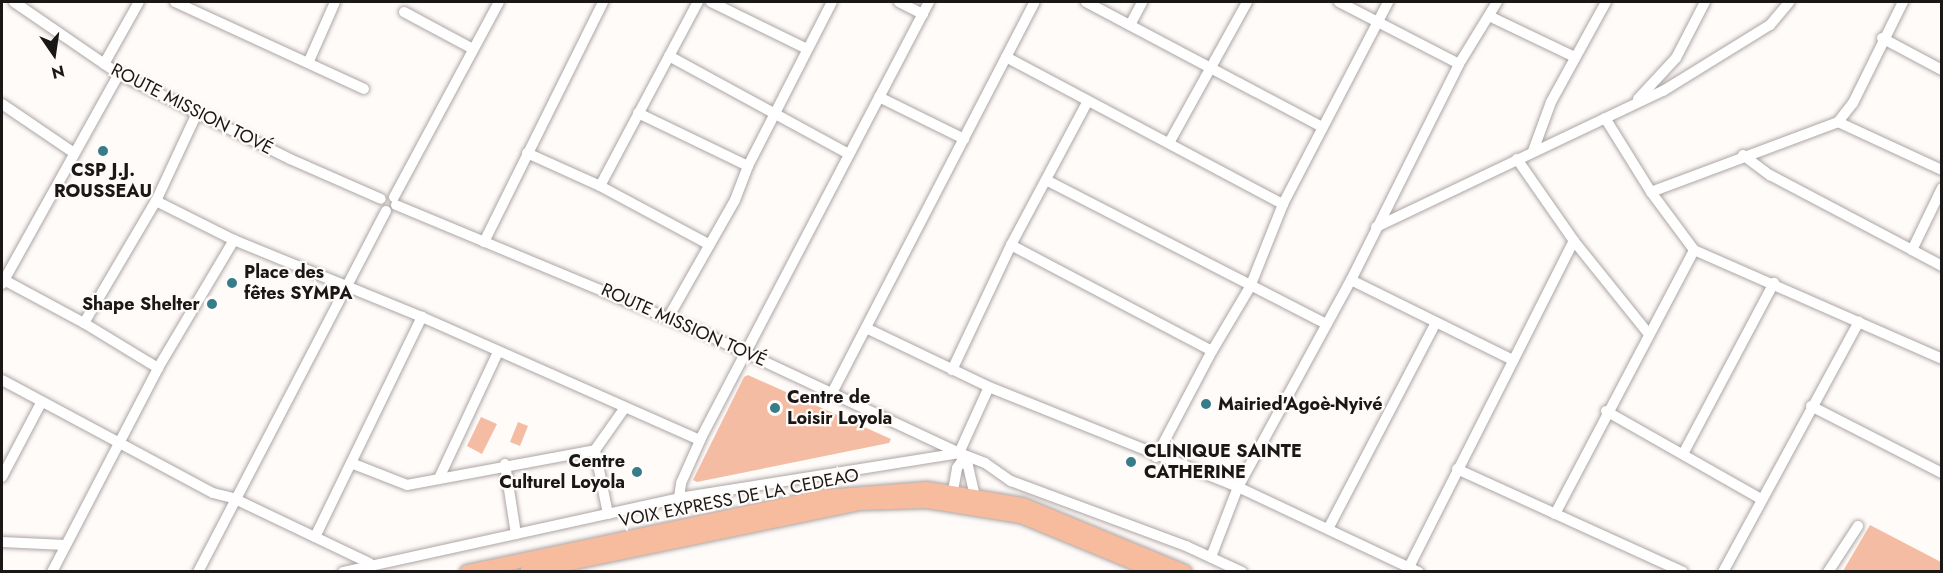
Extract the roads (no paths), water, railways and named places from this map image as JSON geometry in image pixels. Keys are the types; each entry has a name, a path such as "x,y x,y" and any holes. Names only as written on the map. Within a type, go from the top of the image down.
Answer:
{"main road":[{"name":"VOIX EXPRESS DE LA CEDEAO","path":"467,572 824,497 881,491 953,491 978,501 1048,513 1185,572"},
{"path":"527,572 859,503 978,501 1041,522 1157,572"}],"street":[{"name":"ROUTE MISSION TOVÉ","path":"14,2 119,74 197,114 381,199 388,195 392,204 668,318 833,391 961,457 985,463 1011,480 1211,557 1242,572"},
{"path":"104,64 138,2"},
{"path":"175,2 364,88"},
{"path":"309,61 336,2"},
{"path":"198,572 233,498 348,288 499,2"},
{"path":"484,242 603,2"},
{"path":"600,186 698,2"},
{"path":"711,2 807,49"},
{"path":"668,318 735,200 748,166 774,112 832,2"},
{"path":"898,2 923,14"},
{"path":"679,498 681,483 700,440 929,2"},
{"path":"833,391 1035,2"},
{"path":"1086,2 1322,127"},
{"path":"1130,25 1142,2"},
{"path":"1169,143 1247,2"},
{"path":"1339,2 1459,64"},
{"path":"1156,457 1212,351 1250,287 1283,204 1388,2"},
{"path":"1211,557 1238,487 1351,279 1459,64 1497,2"},
{"path":"1533,151 1551,102 1606,2"},
{"path":"1634,104 1670,67 1705,2"},
{"path":"1376,228 1679,82 1770,25 1789,2"},
{"path":"1651,192 1743,155 1838,122 1853,103 1882,38 1903,2"},
{"path":"404,12 473,49"},
{"path":"1489,16 1575,57"},
{"path":"1882,38 1941,70"},
{"path":"669,56 849,154"},
{"path":"1006,57 1283,204"},
{"path":"1670,67 1679,82"},
{"path":"119,74 3,277 158,368"},
{"path":"879,97 964,139"},
{"path":"952,370 1011,245 1088,100"},
{"path":"3,108 74,153"},
{"path":"638,113 748,166"},
{"path":"84,323 156,201 197,114"},
{"path":"1605,118 1651,192 1694,250 1774,283 1941,359"},
{"path":"1838,122 1941,170"},
{"path":"527,153 600,186 708,244"},
{"path":"1743,155 1770,175 1941,266"},
{"path":"1517,159 1574,242 1648,333"},
{"path":"1046,180 1250,287 1326,324"},
{"path":"1912,250 1941,188"},
{"path":"156,201 234,240 422,317 624,409 700,440"},
{"path":"52,572 64,545 158,368 234,240"},
{"path":"866,328 989,387 1156,457 1238,487 1412,570 1458,470 1574,242"},
{"path":"1011,245 1212,351"},
{"path":"1554,514 1606,411 1694,250"},
{"path":"1351,279 1513,360"},
{"path":"1683,454 1774,283"},
{"path":"315,537 422,317"},
{"path":"1328,529 1436,322"},
{"path":"1723,572 1811,406 1859,322"},
{"path":"440,476 498,352"},
{"path":"2,380 41,403 213,493 233,498 369,563"},
{"path":"953,491 957,468 989,387"},
{"path":"2,477 41,403"},
{"path":"1811,406 1940,469"},
{"path":"351,463 407,485 440,476 595,450 624,409"},
{"path":"1606,411 1761,499"},
{"path":"595,450 608,514"},
{"path":"343,572 369,563 679,498 961,457"},
{"path":"961,457 968,466 978,501"},
{"path":"505,464 516,534"},
{"path":"1458,470 1683,572"},
{"path":"1828,572 1858,526"},
{"path":"2,542 64,545"}],"place":[{"name":"CSP J.J. ROUSSEAU","path":"103,151"},
{"name":"Place des fêtes SYMPA","path":"232,283"},
{"name":"Shape Shelter","path":"212,304"},
{"name":"Mairied'Agoè-Nyivé","path":"1206,404"},
{"name":"Centre de Loisir Loyola","path":"775,408"},
{"name":"CLINIQUE SAINTE CATHERINE","path":"1131,462"},
{"name":"Centre Culturel Loyola","path":"637,472"}]}
